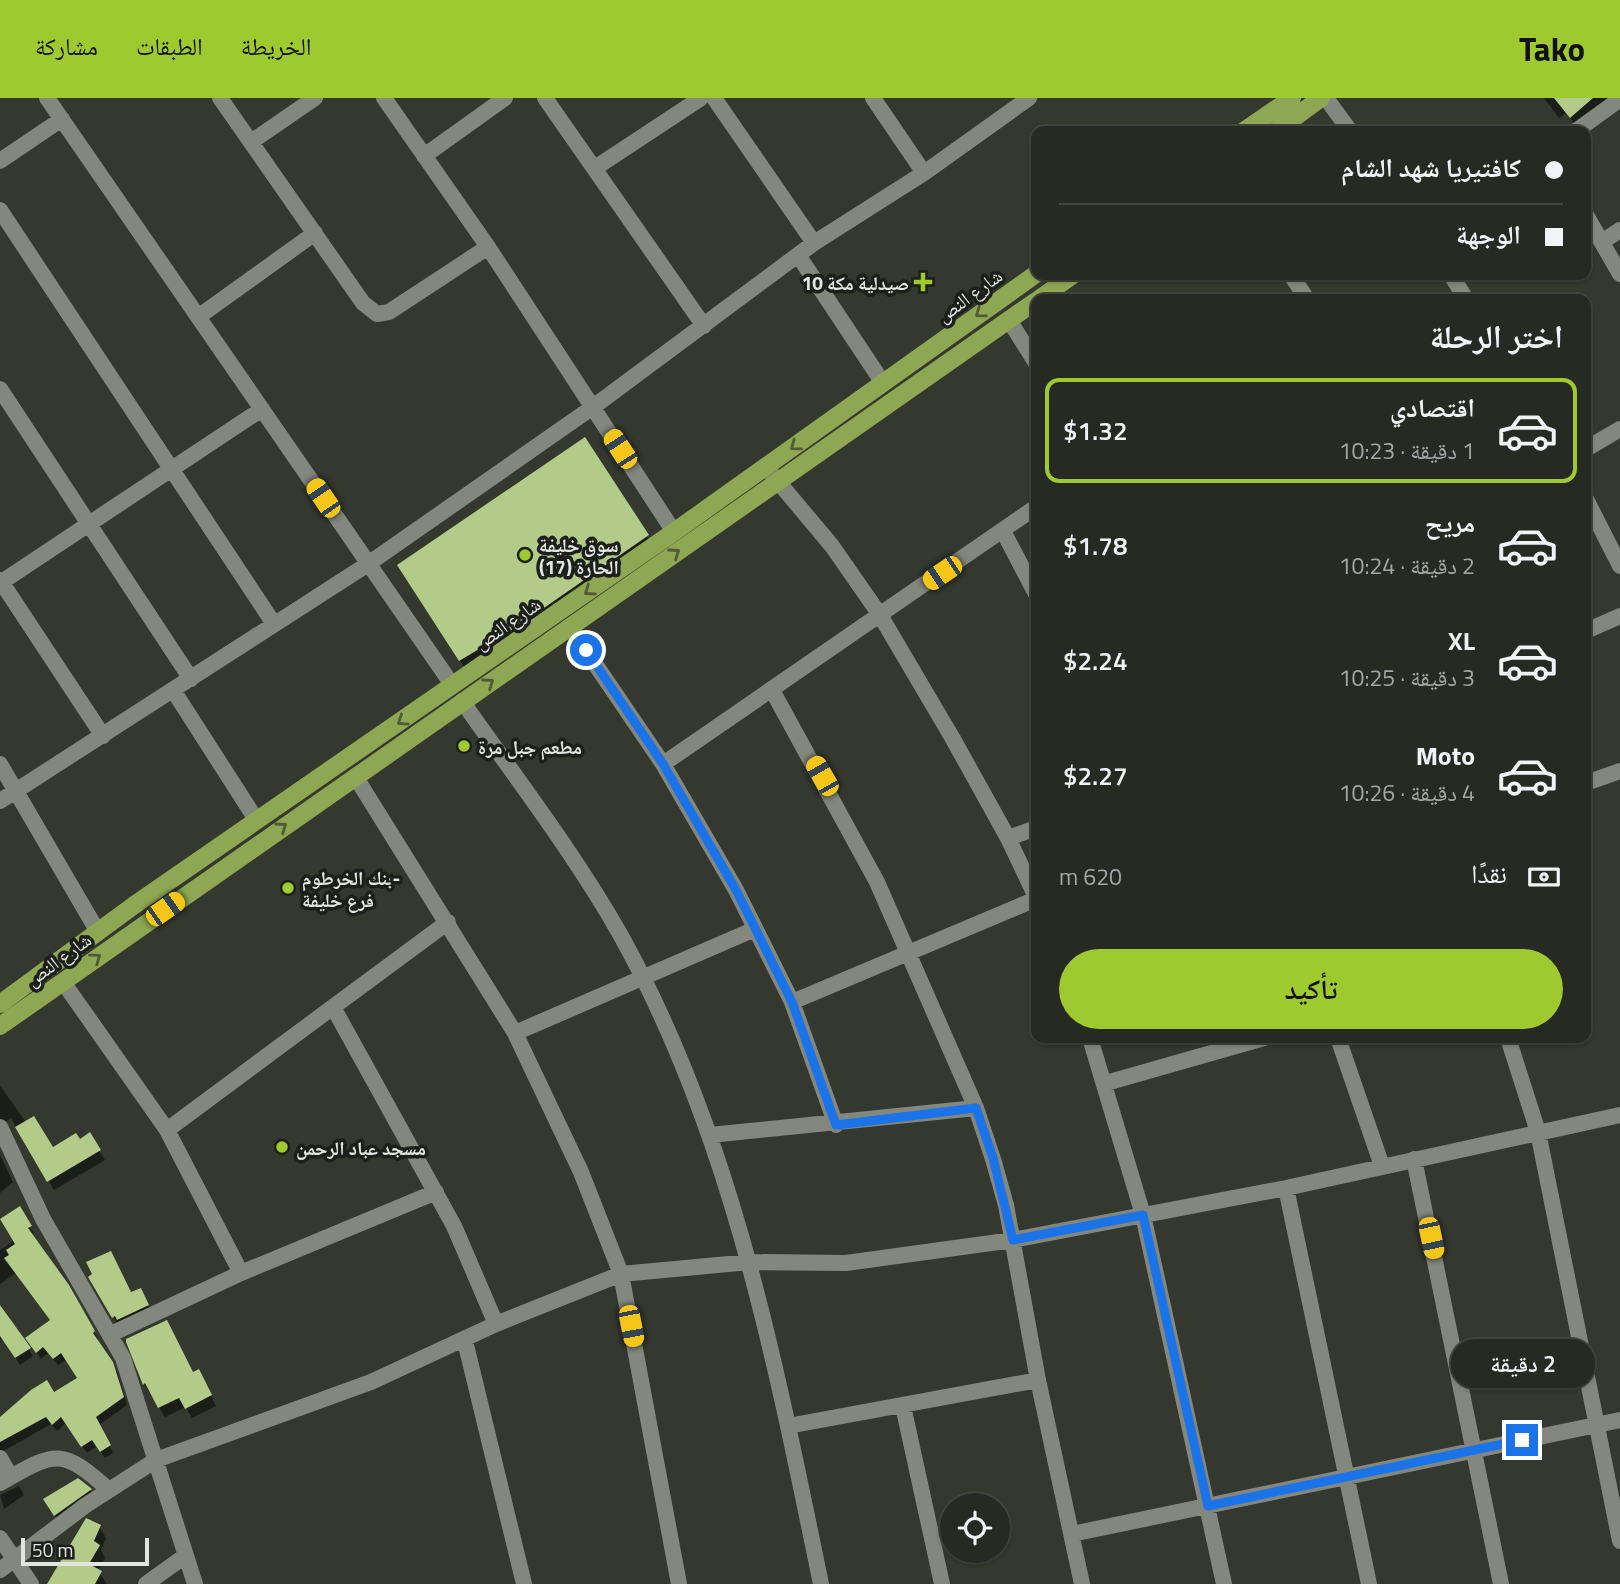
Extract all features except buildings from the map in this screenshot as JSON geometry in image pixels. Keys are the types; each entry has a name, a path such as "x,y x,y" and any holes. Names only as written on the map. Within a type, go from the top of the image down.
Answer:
{"main road":[{"path":"1251,126 1292,98"},
{"path":"1283,126 1324,98"},
{"name":"شارع النص","path":"0,1004 133,906 257,821 570,627 772,474 883,383 1031,278"},
{"name":"شارع النص","path":"1046,294 1066,280"},
{"name":"شارع النص","path":"0,1026 355,776 458,694 674,532 772,474 1031,304"},
{"path":"133,906 145,923"}],"street":[{"path":"47,98 575,864 619,933 642,977 685,1070 710,1135 750,1262 821,1584"},
{"path":"220,98 363,303 377,314 389,312 488,247"},
{"path":"251,142 315,98"},
{"path":"384,98 488,247 674,532"},
{"path":"424,156 505,98"},
{"path":"545,98 704,326"},
{"path":"595,168 701,98"},
{"path":"714,98 814,243"},
{"path":"873,98 924,173"},
{"path":"0,801 368,564 593,407 814,243 924,173 1029,98"},
{"path":"1324,98 1346,126"},
{"path":"1583,126 1620,99"},
{"path":"0,161 62,119"},
{"path":"0,210 274,624"},
{"path":"1591,223 1620,274"},
{"path":"1602,242 1620,230"},
{"path":"198,317 315,233"},
{"path":"798,255 883,383"},
{"path":"1009,320 1031,355"},
{"path":"0,389 191,679"},
{"path":"103,736 0,582 262,410"},
{"path":"1591,446 1620,429"},
{"path":"772,474 832,546 880,615 1008,838 1031,887"},
{"path":"1591,509 1620,566"},
{"path":"663,764 1031,511"},
{"path":"1003,531 1031,584"},
{"path":"1591,629 1620,616"},
{"path":"570,627 663,764 755,929 792,1002 836,1125"},
{"path":"173,690 257,821"},
{"path":"772,690 849,826 908,951 976,1108 993,1158 1013,1240 1038,1380 1083,1584"},
{"path":"0,764 98,932"},
{"path":"1591,781 1620,771"},
{"path":"355,776 449,922 515,1033 581,1171 621,1274 679,1584"},
{"path":"1008,838 1031,830"},
{"path":"792,1002 1031,900"},
{"path":"167,1130 449,922"},
{"path":"515,1033 755,929"},
{"path":"63,982 167,1130 242,1273"},
{"path":"333,1007 436,1192 496,1324"},
{"path":"1092,1043 1106,1083 1143,1215 1224,1584"},
{"path":"1106,1083 1246,1043"},
{"path":"1340,1043 1382,1166"},
{"path":"1510,1043 1538,1132 1620,1541"},
{"path":"710,1135 836,1125 976,1108"},
{"path":"0,1570 109,1490 156,1461 371,1382 465,1341 496,1324 621,1274 750,1262 846,1263 1013,1240 1286,1188 1620,1115"},
{"path":"0,1127 43,1219 111,1334 136,1392 195,1584"},
{"path":"1414,1158 1501,1584"},
{"path":"1286,1188 1368,1584"},
{"path":"111,1334 242,1273 436,1192"},
{"path":"465,1341 524,1584"},
{"path":"788,1426 1038,1380"},
{"path":"903,1406 942,1584"},
{"path":"1072,1534 1620,1420"},
{"path":"0,1458 6,1480 39,1461 62,1458 79,1463 109,1490"},
{"path":"0,1538 31,1584"},
{"path":"146,1584 185,1556"}],"place":[{"name":"صيدلية مكة 10","path":"923,282"},
{"name":"سوق خليفة الحارة (17)","path":"525,555"},
{"name":"مطعم جبل مرة","path":"464,746"},
{"name":"بنك الخرطوم- فرع خليفة","path":"288,888"},
{"name":"مسجد عباد الرحمن","path":"282,1147"}],"route":[{"path":"586,650 663,764 736,890 792,1002 836,1125 976,1108 993,1158 1013,1240 1143,1215 1208,1506 1522,1440"}]}
